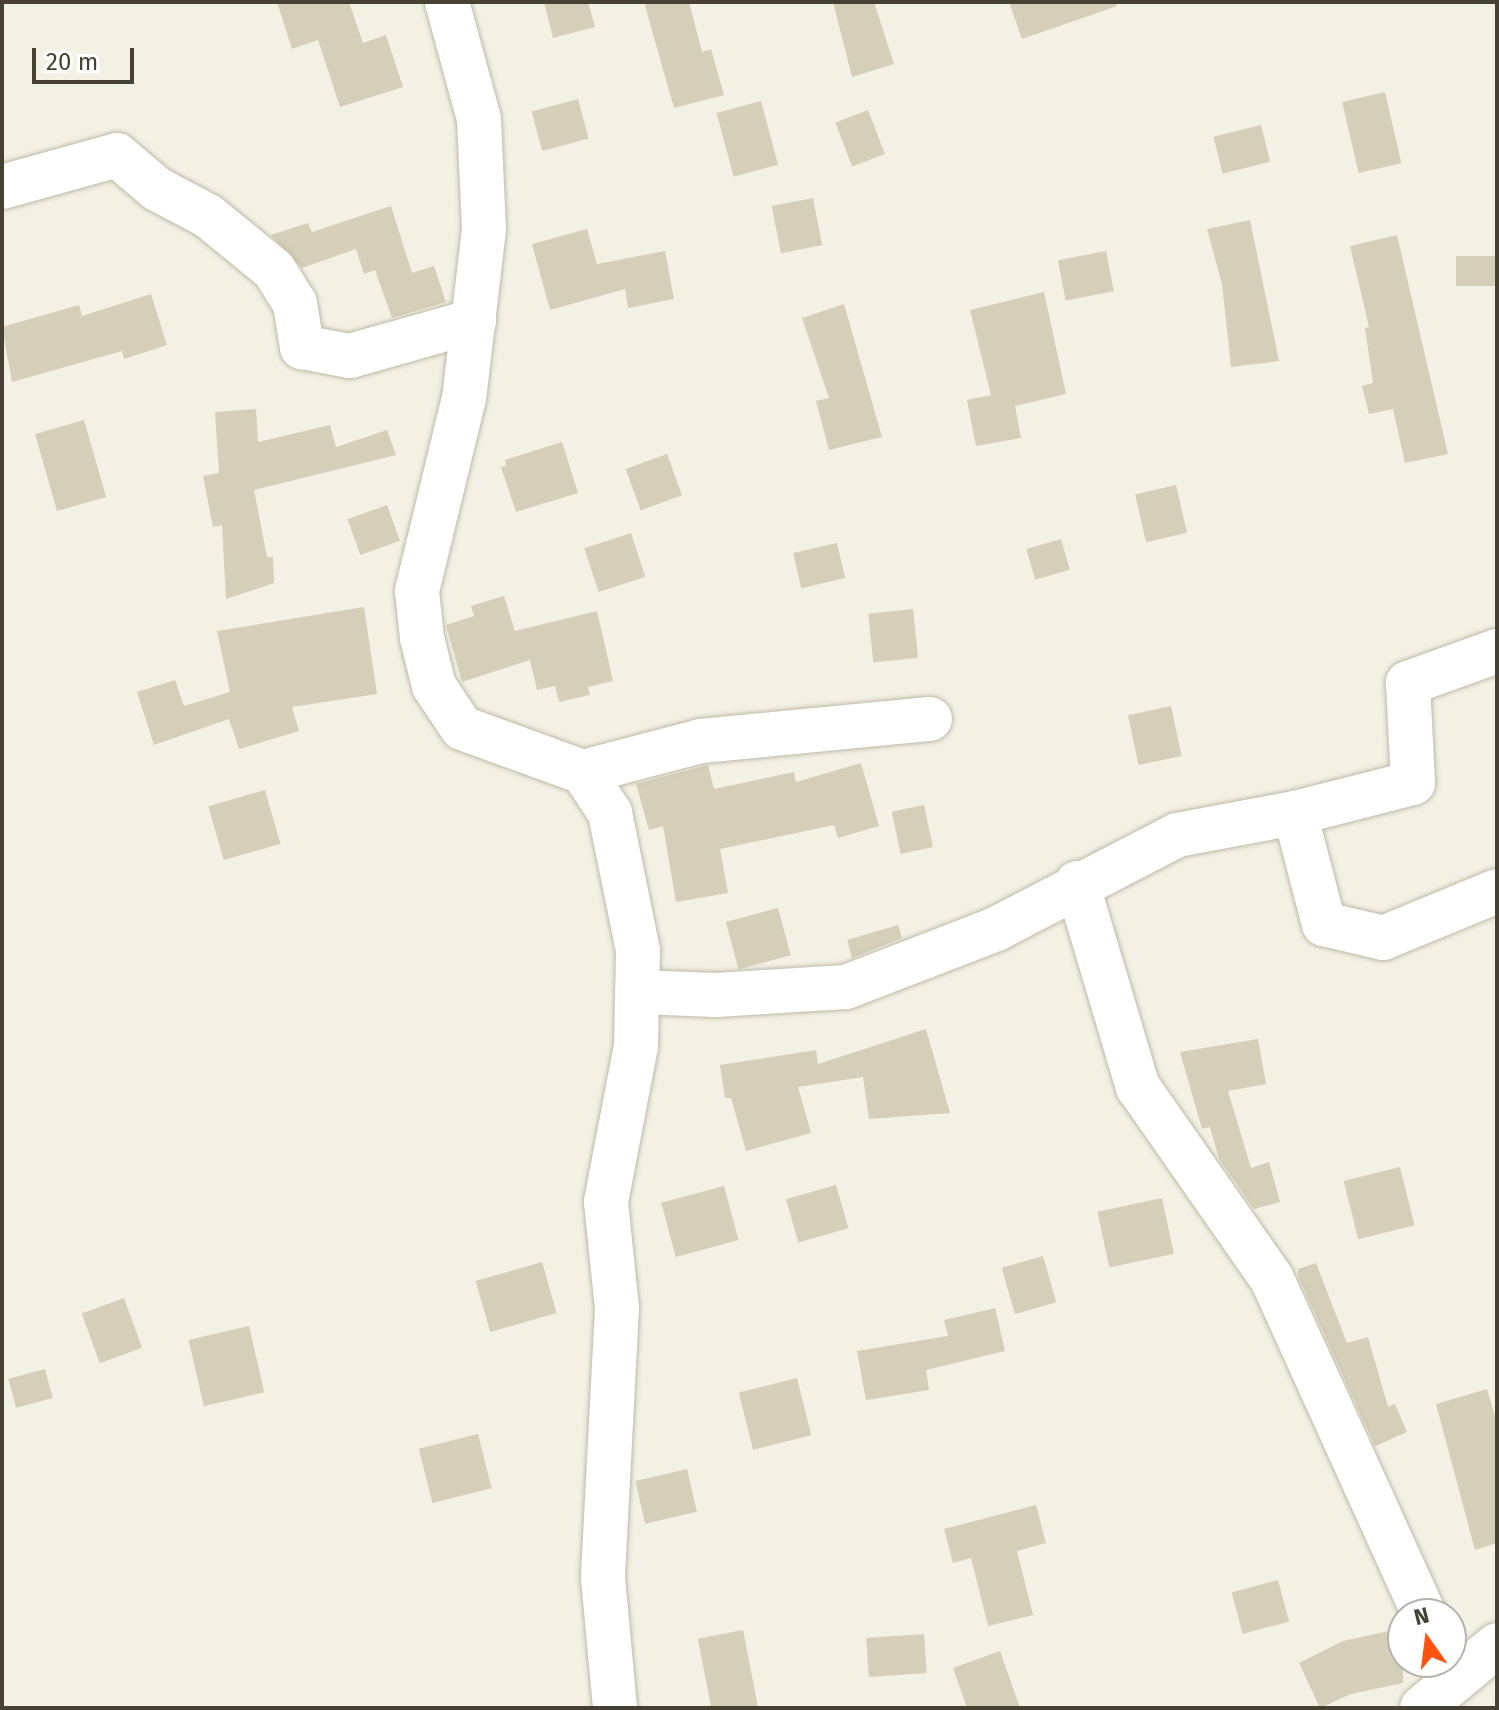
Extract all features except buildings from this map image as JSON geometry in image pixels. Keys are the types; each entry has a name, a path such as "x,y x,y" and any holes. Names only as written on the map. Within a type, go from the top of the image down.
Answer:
{"street":[{"path":"447,2 479,119 484,229 464,398 417,591 422,638 434,686 462,728 583,772 701,741 930,719"},
{"path":"2,187 117,155 157,189 208,216 274,270 295,303 302,347 350,356 474,321"},
{"path":"637,992 716,995 846,987 996,929 1077,883 1177,835 1295,813 1413,783 1408,683 1497,651"},
{"path":"583,772 610,813 638,951 636,1046 606,1202 617,1308 603,1578 615,1708"},
{"path":"1295,813 1324,924 1383,938 1497,891"},
{"path":"1077,883 1138,1087 1272,1279 1417,1598"},
{"path":"1440,1683 1497,1645"}]}
